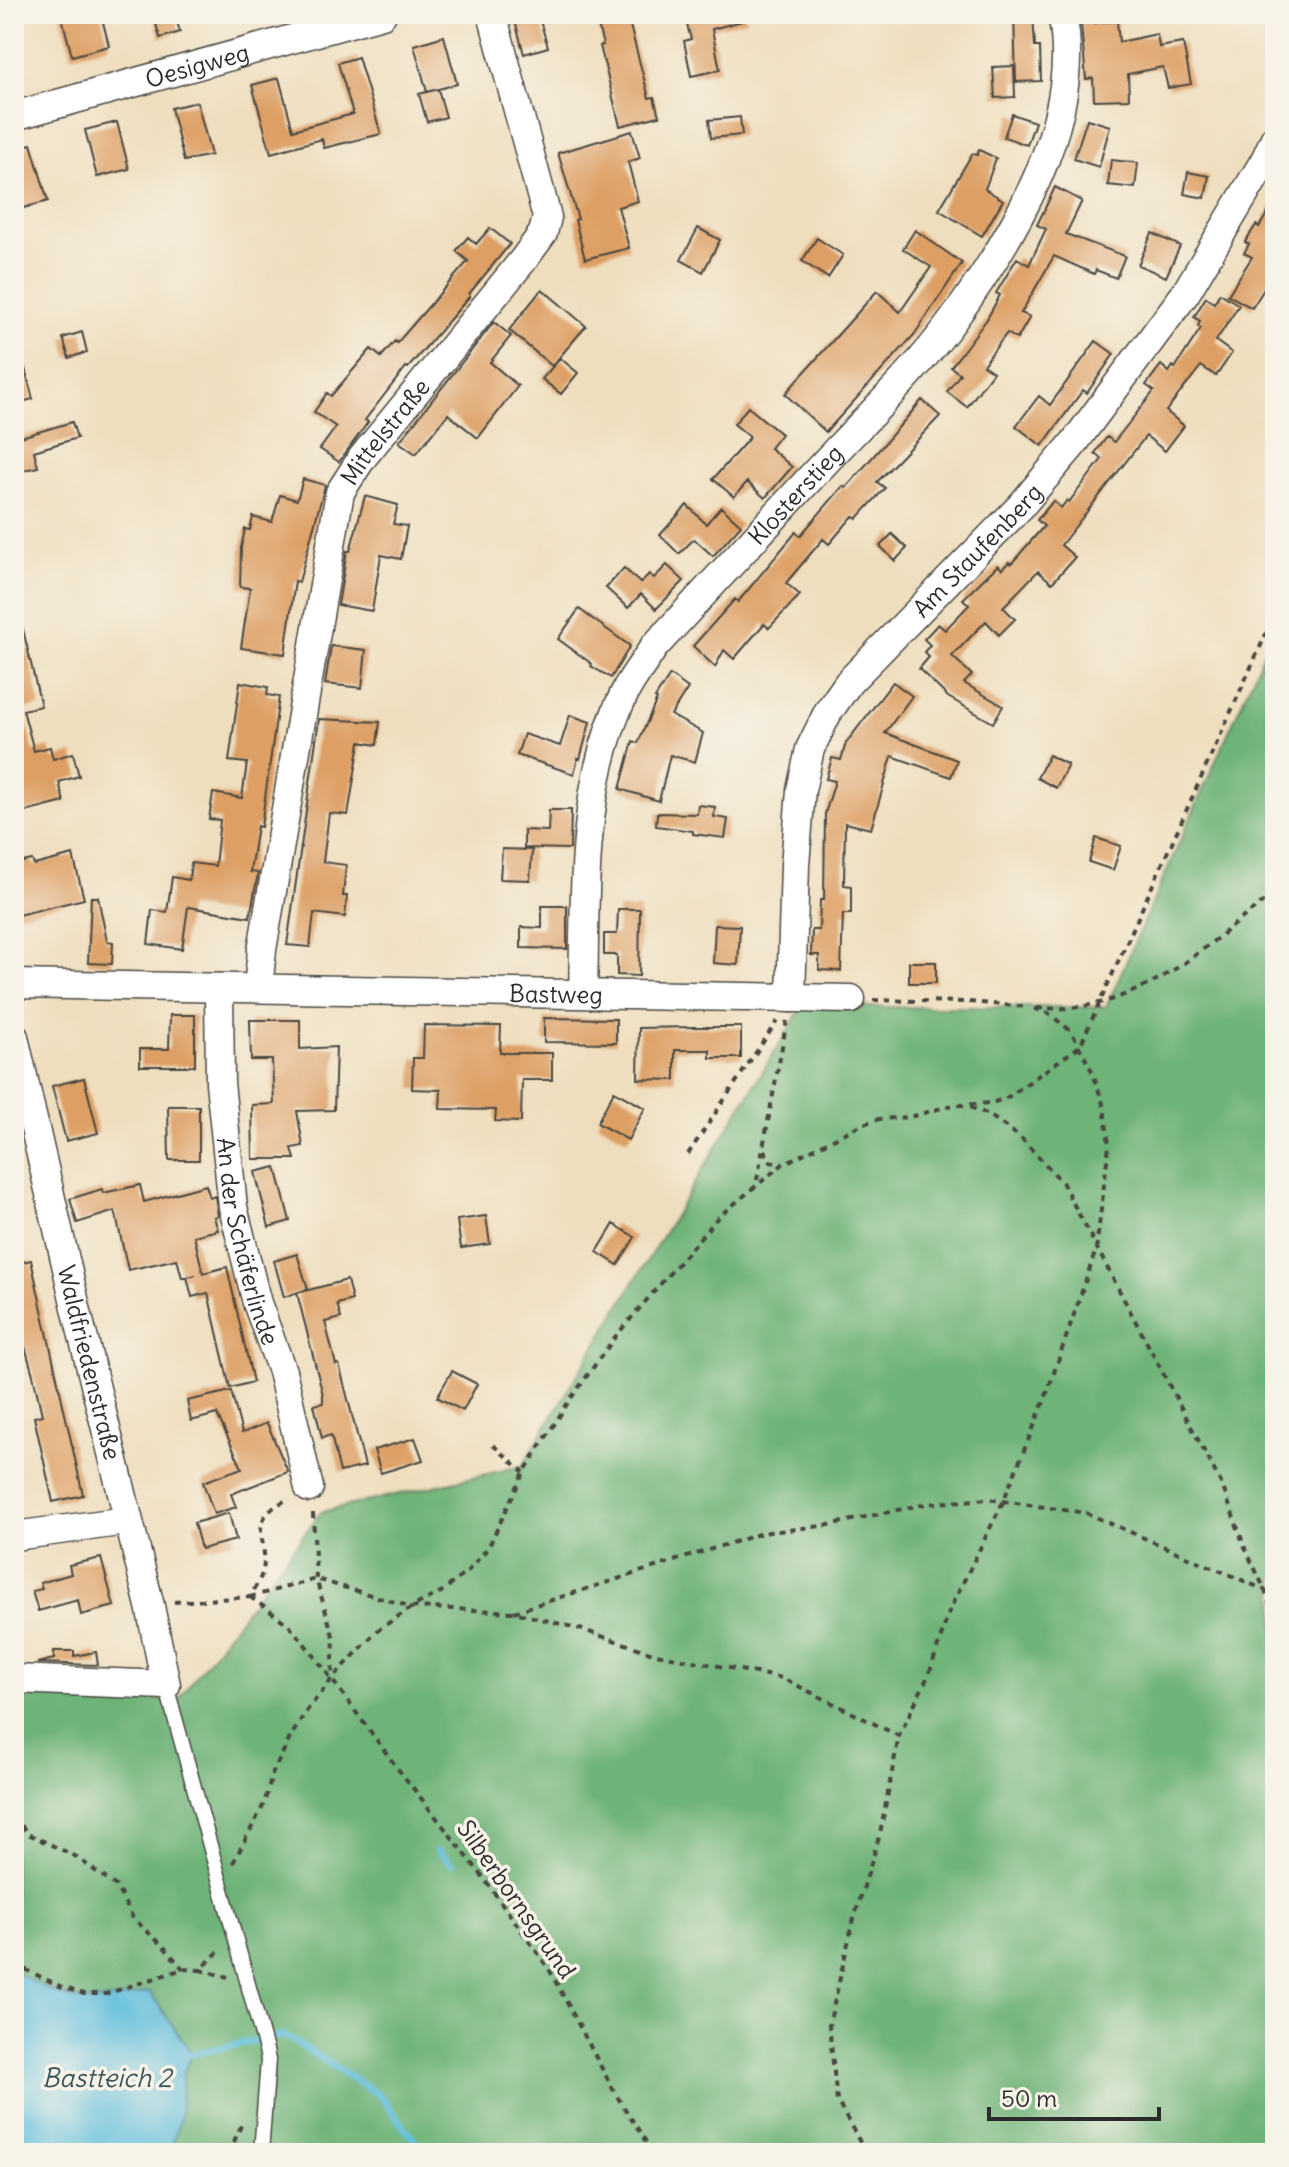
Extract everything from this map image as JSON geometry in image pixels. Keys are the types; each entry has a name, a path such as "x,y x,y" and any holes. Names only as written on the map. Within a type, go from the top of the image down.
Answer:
{"street":[{"name":"Oesigweg","path":"14,116 382,14"},
{"name":"Mittelstraße","path":"258,988 340,492 362,458 524,259 543,233 547,217 492,14"},
{"name":"Klosterstieg","path":"583,993 591,804 611,724 628,686 654,647 952,321 991,262 1031,192 1053,141 1062,106 1066,59 1062,14"},
{"name":"Am Staufenberg","path":"791,998 801,790 810,749 828,712 849,682 1020,507 1074,443 1185,294 1275,138"},
{"name":"Bastweg","path":"14,984 851,999"},
{"name":"An der Schäferlinde","path":"219,988 220,1083 233,1207 257,1303 282,1371 309,1488"},
{"name":"Waldfriedenstraße","path":"14,1037 127,1521 150,1606 166,1685"},
{"path":"14,1536 127,1521"},
{"path":"14,1679 166,1685"}],"lane":[{"path":"166,1685 267,2055 261,2153"}],"path":[{"path":"220,1883 248,1838 290,1738 331,1680 378,1630 450,1585 467,1572 488,1548 524,1472 615,1337 718,1217 783,1164 879,1119 910,1117 949,1106 969,1107 1008,1097 1080,1046 1275,614"},
{"path":"851,999 968,1002 1060,1009 1098,1002 1140,989 1192,960 1275,891"},
{"path":"757,1183 791,998"},
{"path":"688,1154 791,998"},
{"path":"866,2153 837,2101 829,2025 853,1922 880,1834 899,1736 929,1674 950,1609 1003,1502 1045,1399 1096,1250 1109,1145 1104,1107 1080,1046 1061,1022 1048,1013 1029,1007"},
{"path":"969,1107 989,1115 1021,1138 1062,1182 1222,1485 1275,1622"},
{"path":"763,1149 771,1162 783,1164"},
{"path":"493,1445 524,1472"},
{"path":"250,1597 262,1572 261,1523 271,1508 309,1488 316,1579 334,1639 331,1680"},
{"path":"514,1612 762,1533 829,1525 925,1504 988,1499 1086,1513 1265,1590"},
{"path":"150,1606 189,1599 250,1597 316,1579 412,1607 514,1612 580,1629 656,1654 782,1678 899,1736"},
{"name":"Silberbornsgrund","path":"250,1597 289,1625 480,1873 549,1969 615,2093 653,2153"},
{"path":"14,1816 28,1834 75,1856 116,1886 133,1918 183,1969"},
{"path":"200,1970 234,1937"},
{"path":"14,1964 84,1994 106,1994 183,1969 200,1970 246,1982"}],"green space":[{"path":"1275,628 1275,2153 170,2153 180,2118 183,2073 192,2054 151,1993 110,2000 80,2000 51,1991 14,1971 14,1691 177,1701 321,1512 522,1466 802,1007 1106,1007"}],"water":[{"name":"Bastteich 2","path":"14,1971 51,1991 79,2000 150,1992 192,2054 183,2073 180,2118 170,2153 32,2153 14,2144"}],"building":[{"path":"61,14 101,14 109,46 72,56"},
{"path":"153,14 175,14 180,32 160,38"},
{"path":"513,14 538,14 548,47 524,54"},
{"path":"595,14 627,14 649,98 654,97 659,116 620,126"},
{"path":"684,14 745,14 746,20 712,29 720,70 691,76 684,41 691,39"},
{"path":"1014,14 1033,14 1035,47 1040,47 1041,81 1016,82"},
{"path":"1117,21 1119,42 1157,34 1159,47 1183,43 1191,84 1168,88 1163,67 1128,74 1129,99 1094,100 1093,78 1086,79 1081,24"},
{"path":"444,36 457,84 427,92 414,45"},
{"path":"358,57 381,134 324,148 322,139 271,153 252,85 279,78 293,130 353,114 338,63"},
{"path":"1014,66 1015,97 995,98 993,67"},
{"path":"438,89 446,117 427,122 419,94"},
{"path":"197,102 211,155 184,161 171,108"},
{"path":"1012,114 1035,122 1027,145 1004,137"},
{"path":"740,117 742,135 711,138 709,120"},
{"path":"1087,119 1110,126 1099,167 1074,159"},
{"path":"117,122 129,169 97,177 85,130"},
{"path":"632,131 640,158 628,162 638,201 618,207 629,248 585,259 575,220 578,219 558,153"},
{"path":"31,144 48,201 20,209 14,188 14,149"},
{"path":"979,150 996,158 985,189 1003,200 982,236 939,210 972,154 977,155"},
{"path":"1111,160 1138,163 1135,188 1108,185"},
{"path":"1188,172 1209,176 1205,198 1184,194"},
{"path":"1055,187 1082,201 1066,234 1125,256 1116,278 1096,270 1094,274 1054,256 1021,313 1030,317 1017,339 1007,333 983,365 993,372 967,407 947,392 960,374 951,367 987,319 1000,295 996,293 1017,258 1029,265 1046,229 1037,225"},
{"path":"1275,201 1275,272 1252,308 1228,295 1252,257 1244,253 1249,244 1245,242 1256,225 1259,227"},
{"path":"490,228 510,244 470,296 406,367 365,420 368,422 339,462 320,449 336,427 314,412 327,393 331,396 371,349 381,357 395,341 397,343 468,261 456,251 468,237 476,244"},
{"path":"698,228 720,240 703,272 681,260"},
{"path":"915,230 962,263 914,335 826,432 785,394 877,291 900,312 931,267 903,249"},
{"path":"1152,233 1180,246 1166,277 1138,265"},
{"path":"817,238 843,255 828,278 802,261"},
{"path":"542,289 586,326 552,366 509,330"},
{"path":"1220,293 1239,305 1216,341 1232,353 1216,376 1201,366 1166,411 1184,426 1165,451 1146,436 1061,545 1075,557 1052,583 1038,571 1003,607 1015,619 999,635 986,621 952,656 972,675 964,683 1003,706 993,723 948,697 919,669 929,657 924,652 930,645 924,639 938,624 945,630 969,605 963,599 998,565 1002,569 1009,562 1011,564 1044,526 1037,520 1053,501 1061,508 1067,500 1069,502 1102,459 1095,453 1107,437 1114,442 1154,391 1146,385 1161,365 1169,372 1173,366 1175,368 1201,328 1198,326 1200,321 1194,317 1206,297 1214,303"},
{"path":"494,322 511,336 490,362 518,386 478,438 448,414 416,454 399,442"},
{"path":"82,332 87,352 69,358 63,338"},
{"path":"1096,341 1114,354 1087,393 1083,390 1042,446 1016,426 1039,396 1050,405"},
{"path":"20,349 33,399 14,404 14,350"},
{"path":"560,358 578,373 561,394 542,379"},
{"path":"922,400 940,416 877,482 885,488 857,519 853,516 829,544 823,539 786,583 800,595 769,628 764,624 734,659 724,650 715,667 693,646 735,599 738,602 796,532 800,536 843,486 846,488"},
{"path":"748,407 781,434 770,448 792,467 765,498 747,482 734,497 713,479 750,437 734,424"},
{"path":"72,422 77,438 34,451 38,467 14,472 14,439"},
{"path":"303,479 325,485 299,582 295,581 285,654 241,648 250,588 240,587 245,529 250,530 253,517 272,522 280,495 297,500"},
{"path":"365,496 398,505 393,524 407,526 401,559 381,555 372,611 338,605 347,551 350,551"},
{"path":"687,505 706,524 721,507 741,525 713,556 694,539 679,554 660,535"},
{"path":"892,534 907,548 895,561 880,546"},
{"path":"667,565 684,581 656,609 641,594 628,608 606,588 624,568 640,583 649,574 654,578"},
{"path":"579,609 630,646 611,678 558,639"},
{"path":"21,621 41,706 23,710 34,751 50,747 53,759 73,753 79,776 59,782 64,802 14,815 14,622"},
{"path":"331,646 366,650 362,688 325,684"},
{"path":"670,675 688,688 671,715 703,733 695,762 670,755 659,801 620,789 633,741 638,743 655,698"},
{"path":"240,682 268,687 267,695 279,697 261,827 257,826 250,872 258,873 250,917 188,907 182,949 148,944 152,910 167,912 172,877 189,880 191,863 215,866 220,820 209,819 213,793 242,798 247,763 229,761"},
{"path":"893,682 912,696 885,733 957,760 951,777 892,756 871,829 845,823 844,885 851,886 851,914 843,914 841,971 819,970 819,955 811,955 812,930 819,930 820,900 824,900 825,814 835,781 826,779 832,758 841,760 846,743"},
{"path":"570,715 590,722 574,774 517,755 524,734 560,746"},
{"path":"319,719 380,722 377,745 360,742 348,815 329,813 323,862 346,865 343,896 347,896 345,917 314,913 310,947 287,945"},
{"path":"1049,755 1068,765 1056,788 1037,778"},
{"path":"698,805 715,807 714,817 728,819 725,838 656,826 657,813 697,814"},
{"path":"549,810 571,810 570,849 524,848 524,830 548,831"},
{"path":"1096,838 1121,846 1113,870 1089,862"},
{"path":"502,849 532,850 530,880 500,879"},
{"path":"73,855 84,899 14,916 14,864 32,860 34,865"},
{"path":"91,897 98,897 107,941 113,942 112,964 88,963"},
{"path":"542,906 567,906 567,949 521,948 521,927 542,928"},
{"path":"618,909 640,909 639,976 617,975 617,955 604,955 604,934 617,934"},
{"path":"715,925 740,926 738,965 713,963"},
{"path":"909,962 936,962 936,983 909,983"},
{"path":"170,1015 195,1015 195,1066 140,1066 140,1049 169,1049"},
{"path":"544,1018 616,1019 616,1043 544,1042"},
{"path":"250,1020 300,1020 300,1049 336,1047 334,1110 297,1111 303,1146 292,1148 295,1159 253,1159 252,1105 274,1104 272,1060 251,1060"},
{"path":"424,1025 501,1026 500,1053 552,1053 552,1080 522,1080 521,1122 495,1121 496,1110 440,1109 441,1090 412,1089 413,1058 423,1058"},
{"path":"741,1027 741,1058 710,1058 710,1050 675,1050 675,1080 638,1079 639,1028"},
{"path":"84,1078 98,1133 66,1141 52,1086"},
{"path":"614,1091 645,1108 628,1140 597,1123"},
{"path":"168,1106 199,1106 199,1160 169,1160"},
{"path":"276,1167 290,1221 269,1227 255,1172"},
{"path":"140,1185 144,1202 206,1185 210,1198 215,1196 218,1216 214,1217 218,1230 194,1236 203,1273 227,1267 253,1382 230,1388 208,1293 192,1297 187,1277 196,1275 182,1278 177,1259 128,1270 115,1211 77,1223 70,1199 102,1189 103,1193"},
{"path":"486,1216 490,1244 461,1248 457,1220"},
{"path":"614,1224 635,1237 618,1265 597,1252"},
{"path":"297,1254 308,1289 284,1297 274,1261"},
{"path":"31,1260 83,1495 53,1502 34,1417 42,1415 33,1375 22,1336 14,1337 14,1264"},
{"path":"347,1280 352,1300 337,1304 341,1318 325,1322 365,1466 340,1472 331,1435 322,1438 314,1405 323,1403 323,1395 297,1293"},
{"path":"452,1371 477,1384 463,1411 437,1397"},
{"path":"231,1391 242,1433 267,1423 288,1472 231,1494 236,1507 214,1514 203,1482 242,1468 217,1414 191,1421 187,1401"},
{"path":"415,1438 423,1460 381,1473 374,1450"},
{"path":"229,1513 236,1540 201,1549 194,1523"},
{"path":"101,1558 114,1606 81,1615 78,1600 38,1611 32,1591 42,1589 40,1583 71,1574 69,1565"},
{"path":"54,1651 74,1651 74,1656 96,1652 98,1665 37,1663 54,1659"}],"waterway":[{"path":"477,1842 491,1853"},
{"path":"438,1851 452,1864"},
{"path":"192,2054 284,2035 379,2095 425,2153"}]}
